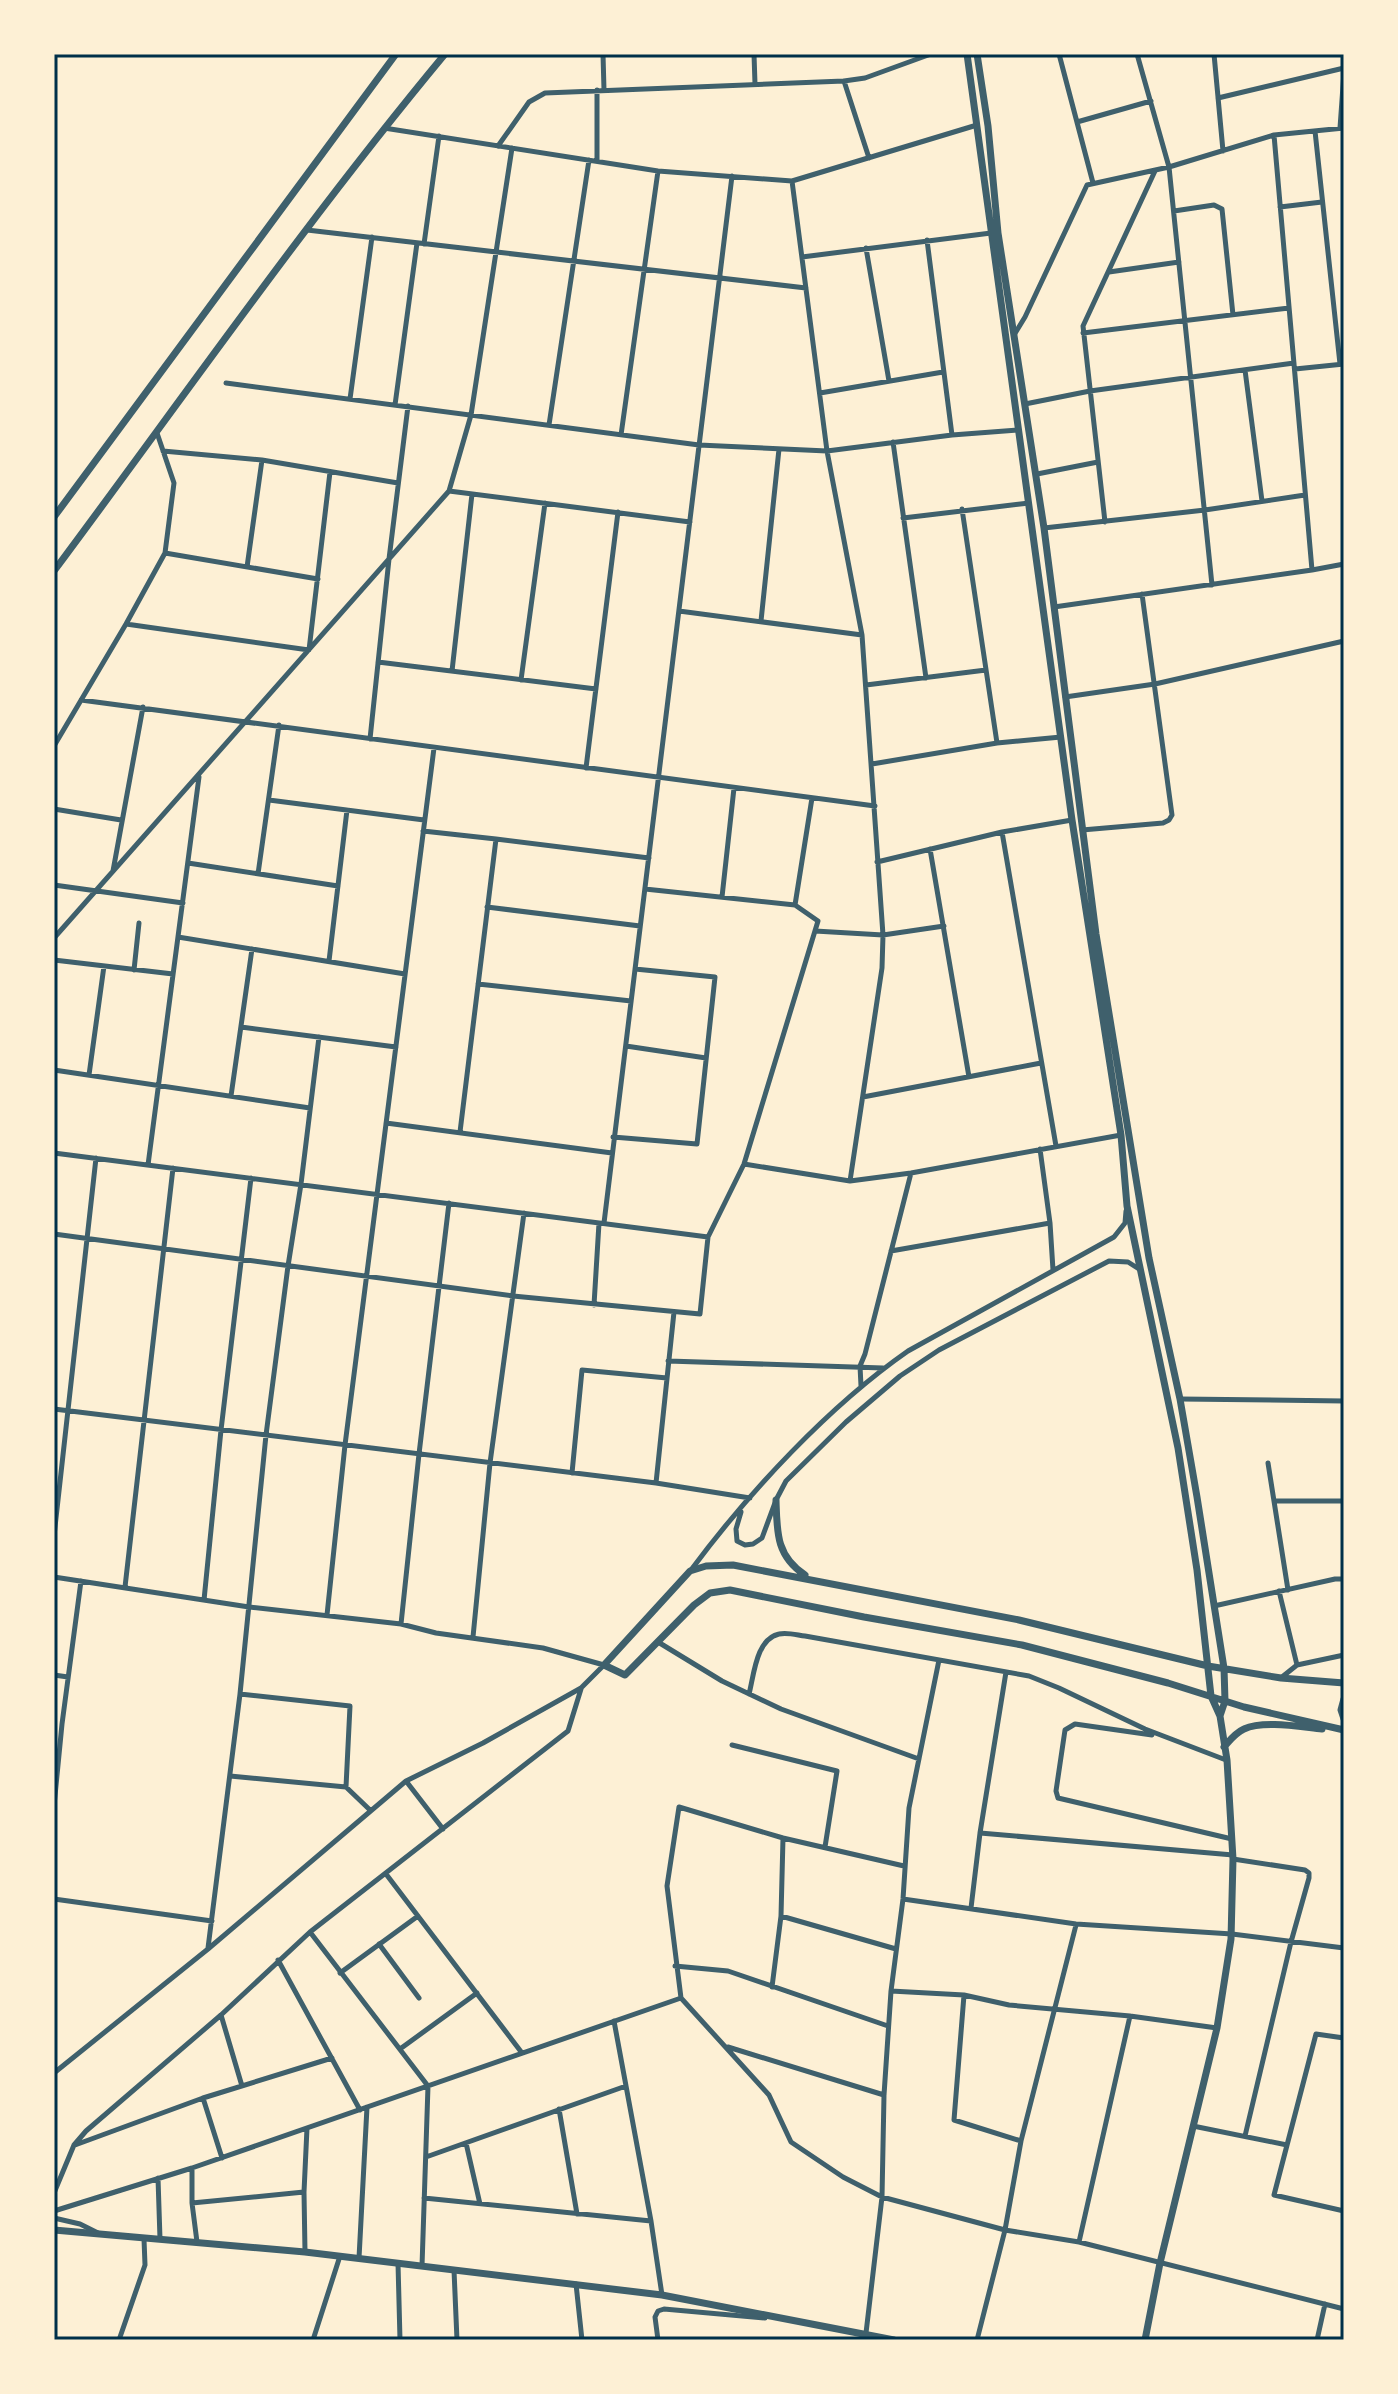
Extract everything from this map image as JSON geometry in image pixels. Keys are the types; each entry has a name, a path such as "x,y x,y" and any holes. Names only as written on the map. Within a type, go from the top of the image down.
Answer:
{"street":[{"path":"54,517 396,54"},
{"path":"54,571 383,128 445,54"},
{"path":"597,161 603,54"},
{"path":"754,54 755,84"},
{"path":"498,146 529,102 545,93 844,81 865,78 931,54"},
{"path":"967,54 1072,820 1121,1135 1127,1206 1178,1448 1197,1570 1211,1696 1220,1716 1227,1760 1233,1857 1232,1934 1217,2028 1160,2263 1145,2340"},
{"path":"977,54 988,126 998,233 1037,474 1096,934 1142,1218 1180,1399 1224,1668 1225,1701 1220,1716"},
{"path":"1059,54 1093,183"},
{"path":"1137,54 1169,167 1212,585"},
{"path":"1214,54 1223,151"},
{"path":"1013,336 1025,317 1087,185 1169,167 1274,135 1342,128 1344,70 1218,98"},
{"path":"844,81 869,158"},
{"path":"1077,122 1151,101"},
{"path":"383,128 658,171 792,181 977,125"},
{"path":"1025,404 1090,391 1245,370 1342,364 1315,131"},
{"path":"1274,135 1312,570"},
{"path":"395,405 439,136"},
{"path":"54,938 449,491 471,415 512,148"},
{"path":"549,425 589,160"},
{"path":"1105,522 1083,326 1155,170"},
{"path":"621,435 658,171"},
{"path":"594,1305 732,176"},
{"path":"792,181 827,451 862,635 883,935 882,968 850,1181"},
{"path":"1280,207 1322,202"},
{"path":"1174,211 1214,205 1222,209 1233,315"},
{"path":"306,230 806,288"},
{"path":"802,257 992,233"},
{"path":"350,399 373,237"},
{"path":"927,240 952,435"},
{"path":"866,248 889,381"},
{"path":"1108,272 1179,262"},
{"path":"1083,333 1289,308"},
{"path":"1245,370 1262,501"},
{"path":"820,393 943,372"},
{"path":"226,383 699,445 827,451 1018,430"},
{"path":"370,739 408,406"},
{"path":"54,746 165,553 174,483 157,433"},
{"path":"893,442 926,678"},
{"path":"761,621 779,449"},
{"path":"163,451 262,460 398,483"},
{"path":"247,567 262,460"},
{"path":"1037,474 1098,462"},
{"path":"309,650 330,472"},
{"path":"449,491 690,522"},
{"path":"452,671 472,494"},
{"path":"1044,528 1306,495"},
{"path":"521,680 545,503"},
{"path":"903,518 1029,503"},
{"path":"962,509 997,743"},
{"path":"586,768 618,512"},
{"path":"165,553 318,579"},
{"path":"1054,607 1344,564"},
{"path":"1081,830 1163,823 1172,815 1142,594"},
{"path":"679,611 862,635"},
{"path":"126,624 309,650"},
{"path":"1065,697 1155,684 1344,641"},
{"path":"378,662 596,689"},
{"path":"866,685 986,670"},
{"path":"81,700 875,806"},
{"path":"113,872 143,707"},
{"path":"258,874 279,725"},
{"path":"872,764 997,743 1062,737"},
{"path":"327,1615 345,1445 434,748"},
{"path":"148,1165 199,775"},
{"path":"722,897 734,788"},
{"path":"795,905 812,798"},
{"path":"269,800 424,820"},
{"path":"54,809 121,820"},
{"path":"329,961 347,810"},
{"path":"877,862 1002,832 1072,820"},
{"path":"423,831 649,858"},
{"path":"1002,832 1056,1146"},
{"path":"460,1132 496,839"},
{"path":"930,849 969,1077"},
{"path":"188,863 338,886"},
{"path":"54,885 183,903"},
{"path":"54,1234 513,1296 700,1314 708,1237 744,1164 818,921 795,905 645,889"},
{"path":"487,907 640,926"},
{"path":"134,970 139,923"},
{"path":"815,931 883,935 944,926"},
{"path":"178,937 405,974"},
{"path":"231,1096 252,949"},
{"path":"54,960 173,974"},
{"path":"89,1075 104,966"},
{"path":"613,1137 697,1144 715,977 635,969"},
{"path":"478,984 631,1001"},
{"path":"241,1027 396,1047"},
{"path":"208,1949 240,1694 266,1435 319,1037"},
{"path":"626,1046 706,1058"},
{"path":"863,1097 1041,1063"},
{"path":"54,1070 310,1108"},
{"path":"386,1123 612,1153"},
{"path":"744,1164 850,1181 1121,1135"},
{"path":"1040,1149 1053,1270"},
{"path":"54,1153 708,1237"},
{"path":"54,1536 96,1158"},
{"path":"125,1587 173,1168"},
{"path":"861,1387 860,1366 911,1173"},
{"path":"204,1600 251,1178"},
{"path":"401,1624 449,1203"},
{"path":"54,2073 208,1949 406,1781 483,1743 581,1688 690,1571 750,1498 805,1439 861,1387 908,1351 1114,1237 1125,1223 1127,1206"},
{"path":"473,1637 490,1463 524,1213"},
{"path":"891,1251 1050,1223"},
{"path":"750,1498 740,1514 736,1529 737,1541 745,1545 762,1538 786,1481 846,1422 900,1376 939,1350 1109,1261 1128,1262 1139,1268 1143,1276"},
{"path":"656,1483 674,1312"},
{"path":"668,1361 884,1368"},
{"path":"572,1473 582,1370 667,1378"},
{"path":"1180,1399 1344,1401"},
{"path":"54,1409 656,1483 750,1498"},
{"path":"1268,1463 1288,1590"},
{"path":"776,1500 778,1538 783,1553 792,1567 810,1579"},
{"path":"1274,1501 1344,1501"},
{"path":"690,1571 706,1566 733,1565 1019,1620 1208,1666 1281,1678 1344,1683"},
{"path":"54,1577 249,1607 401,1624 436,1633 543,1648 604,1665 625,1675 694,1605 710,1593 730,1590 1022,1645 1168,1683 1244,1707 1343,1730"},
{"path":"1214,1606 1344,1579"},
{"path":"54,1806 81,1581"},
{"path":"1279,1591 1297,1665"},
{"path":"749,1694 762,1646 780,1634 805,1636 1029,1676 1145,1729 1227,1760"},
{"path":"658,1642 722,1681 781,1709 919,1759"},
{"path":"1281,1678 1297,1665 1344,1655"},
{"path":"866,2333 882,2197 888,2026 903,1899 909,1808 939,1660"},
{"path":"971,1908 1006,1672"},
{"path":"54,1675 68,1677"},
{"path":"54,2193 74,2145 86,2131 221,2015 310,1932 568,1731 581,1688"},
{"path":"240,1694 350,1706 346,1787"},
{"path":"1344,1699 1341,1710 1344,1719"},
{"path":"54,1723 62,1724"},
{"path":"1165,1737 1075,1724 1069,1726 1065,1730 1056,1791 1058,1798 1232,1839"},
{"path":"1224,1747 1245,1729 1260,1725 1343,1730"},
{"path":"732,1745 837,1771 825,1847"},
{"path":"230,1776 346,1787 370,1810"},
{"path":"406,1781 443,1829"},
{"path":"904,1866 783,1838 679,1807 667,1886 681,1998 769,2095 791,2142 843,2177 882,2197 1005,2230 1079,2242 1344,2309"},
{"path":"980,1833 1233,1857 1309,1873 1245,2136"},
{"path":"772,1987 781,1916 783,1838"},
{"path":"386,1874 522,2053"},
{"path":"54,1899 212,1921"},
{"path":"903,1899 1076,1924 1232,1934 1344,1948"},
{"path":"340,1973 418,1916"},
{"path":"781,1916 896,1949"},
{"path":"977,2340 1005,2230 1021,2141 1076,1924"},
{"path":"310,1932 428,2086 422,2266"},
{"path":"379,1944 419,1998"},
{"path":"278,1960 332,2058 364,2108 359,2258"},
{"path":"675,1966 728,1971 888,2026"},
{"path":"891,1991 964,1995 1009,2005 1217,2028"},
{"path":"400,2049 477,1993"},
{"path":"964,1995 954,2120 1021,2141"},
{"path":"54,2211 222,2158 681,1998"},
{"path":"221,2015 242,2086"},
{"path":"1079,2242 1130,2016"},
{"path":"614,2021 662,2295"},
{"path":"1344,2038 1316,2034 1274,2195 1344,2211"},
{"path":"726,2047 884,2095"},
{"path":"74,2145 203,2098 332,2058"},
{"path":"426,2157 626,2086"},
{"path":"203,2098 222,2158"},
{"path":"559,2109 577,2214"},
{"path":"1193,2126 1287,2145"},
{"path":"305,2252 307,2128"},
{"path":"466,2143 480,2204"},
{"path":"192,2168 197,2242"},
{"path":"158,2178 160,2239"},
{"path":"192,2203 304,2192"},
{"path":"424,2198 651,2221"},
{"path":"54,2218 80,2224 104,2235"},
{"path":"54,2230 305,2252 662,2295 894,2340"},
{"path":"119,2340 145,2265 144,2239"},
{"path":"313,2340 340,2256"},
{"path":"398,2263 400,2340"},
{"path":"454,2270 457,2340"},
{"path":"576,2284 582,2340"},
{"path":"1317,2340 1325,2304"},
{"path":"658,2340 655,2317 658,2311 664,2309 790,2319"}]}
